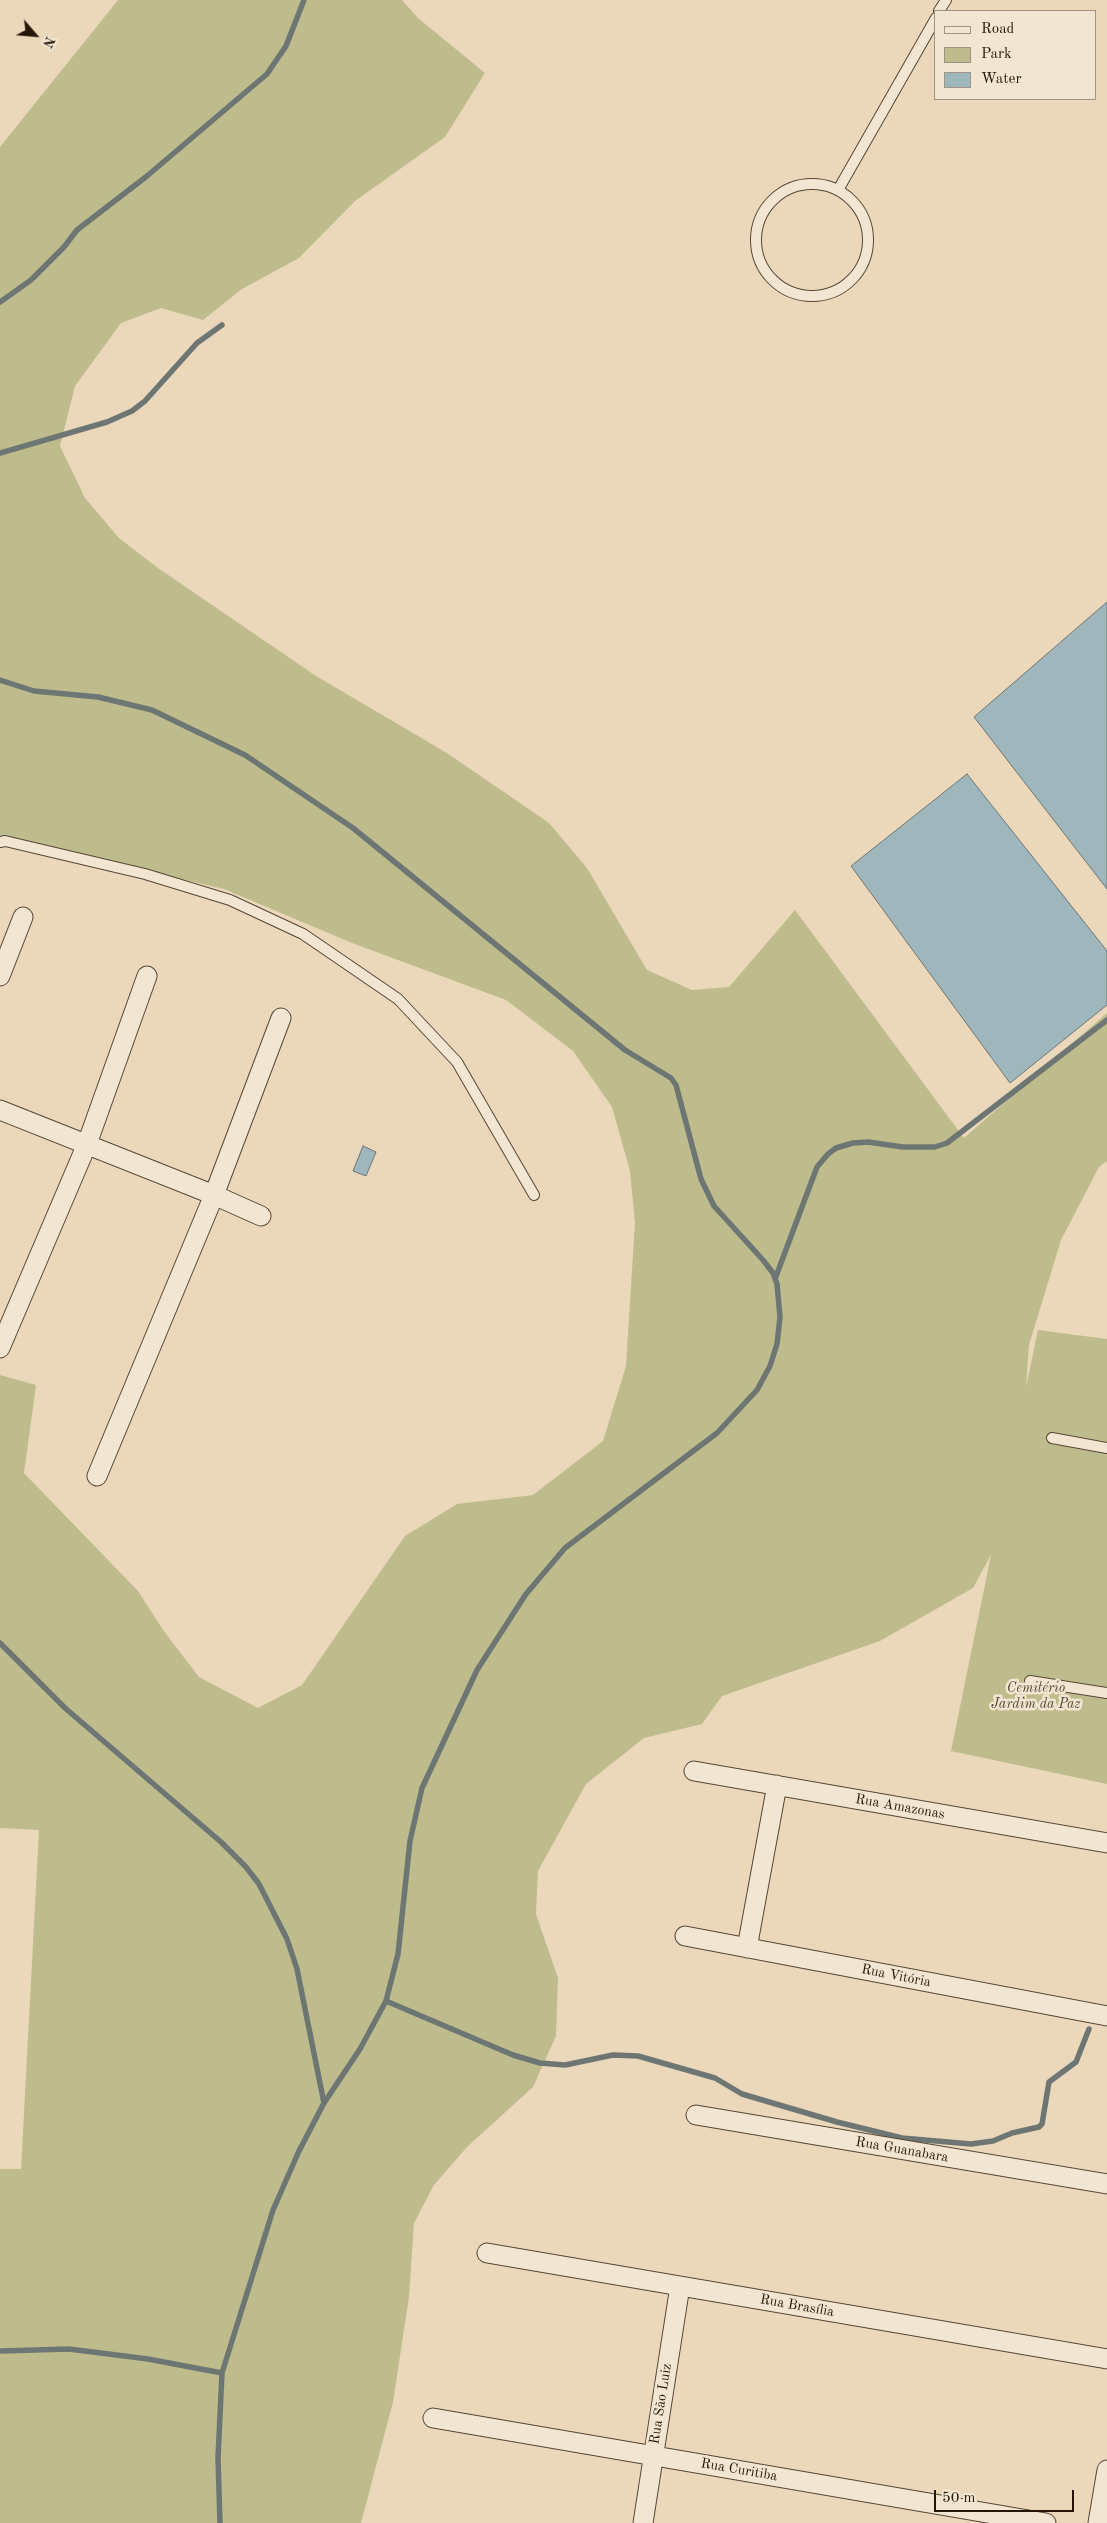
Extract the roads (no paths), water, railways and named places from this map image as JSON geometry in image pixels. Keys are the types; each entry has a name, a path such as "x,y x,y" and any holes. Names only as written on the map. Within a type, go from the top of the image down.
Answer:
{"street":[{"path":"0,976 23,917"},
{"path":"0,1348 87,1144 147,976"},
{"path":"97,1476 214,1195 282,1018"},
{"path":"0,1110 214,1195 261,1216"},
{"name":"Rua Amazonas","path":"694,1771 1107,1843"},
{"path":"747,1948 777,1785"},
{"name":"Rua Vitória","path":"685,1936 1107,2016"},
{"name":"Rua Guanabara","path":"696,2115 1107,2184"},
{"name":"Rua Brasília","path":"487,2253 1107,2359"},
{"name":"Rua São Luiz","path":"643,2523 680,2286"},
{"name":"Rua Curitiba","path":"433,2418 1046,2523"},
{"path":"1098,2523 1107,2470"}],"lane":[{"path":"838,190 934,22"},
{"path":"806,184 823,185 838,190 852,200 861,214 867,230 865,255 854,277 841,288 826,294 809,296 792,293 778,285 766,273 758,258 756,242 758,225 764,210 782,193 806,184"},
{"path":"0,842 5,841 145,874 230,900 303,934 398,1000 457,1062 534,1195"},
{"path":"1052,1438 1107,1448"},
{"path":"1030,1681 1107,1693"}],"water":[{"path":"1107,602 1107,889 974,717"},
{"path":"967,774 1107,951 1107,1005 1010,1083 851,866"},
{"path":"363,1146 376,1152 366,1176 353,1171"}],"waterway":[{"path":"0,302 31,280 64,247 77,230 147,176 267,74 286,46 304,0"},
{"path":"0,453 107,422 132,411 145,401 197,343 222,325"},
{"path":"0,680 34,691 98,697 152,710 245,755 353,828 625,1050 671,1078 676,1085 701,1179 714,1206 763,1260 773,1273 777,1284 780,1317 777,1344 770,1366 757,1390 717,1433 565,1548 526,1594 477,1670 422,1788 410,1841 398,1954 386,2001 360,2049 324,2103 299,2151 273,2210 222,2373 218,2458 220,2523"},
{"path":"775,1279 817,1167 828,1154 836,1148 853,1143 868,1142 903,1147 935,1147 947,1143 1107,1020"},
{"path":"0,1643 65,1708 221,1842 246,1867 259,1884 287,1939 297,1969 324,2103"},
{"path":"386,2001 513,2055 540,2063 565,2065 613,2055 638,2056 715,2078 742,2094 837,2122 902,2138 971,2144 993,2141 1012,2133 1039,2127 1042,2124 1049,2082 1076,2062 1089,2029"},
{"path":"0,2351 69,2349 148,2359 222,2373"}],"park label":[{"name":"Cemitério Jardim da Paz","path":"1036,1696"}]}
